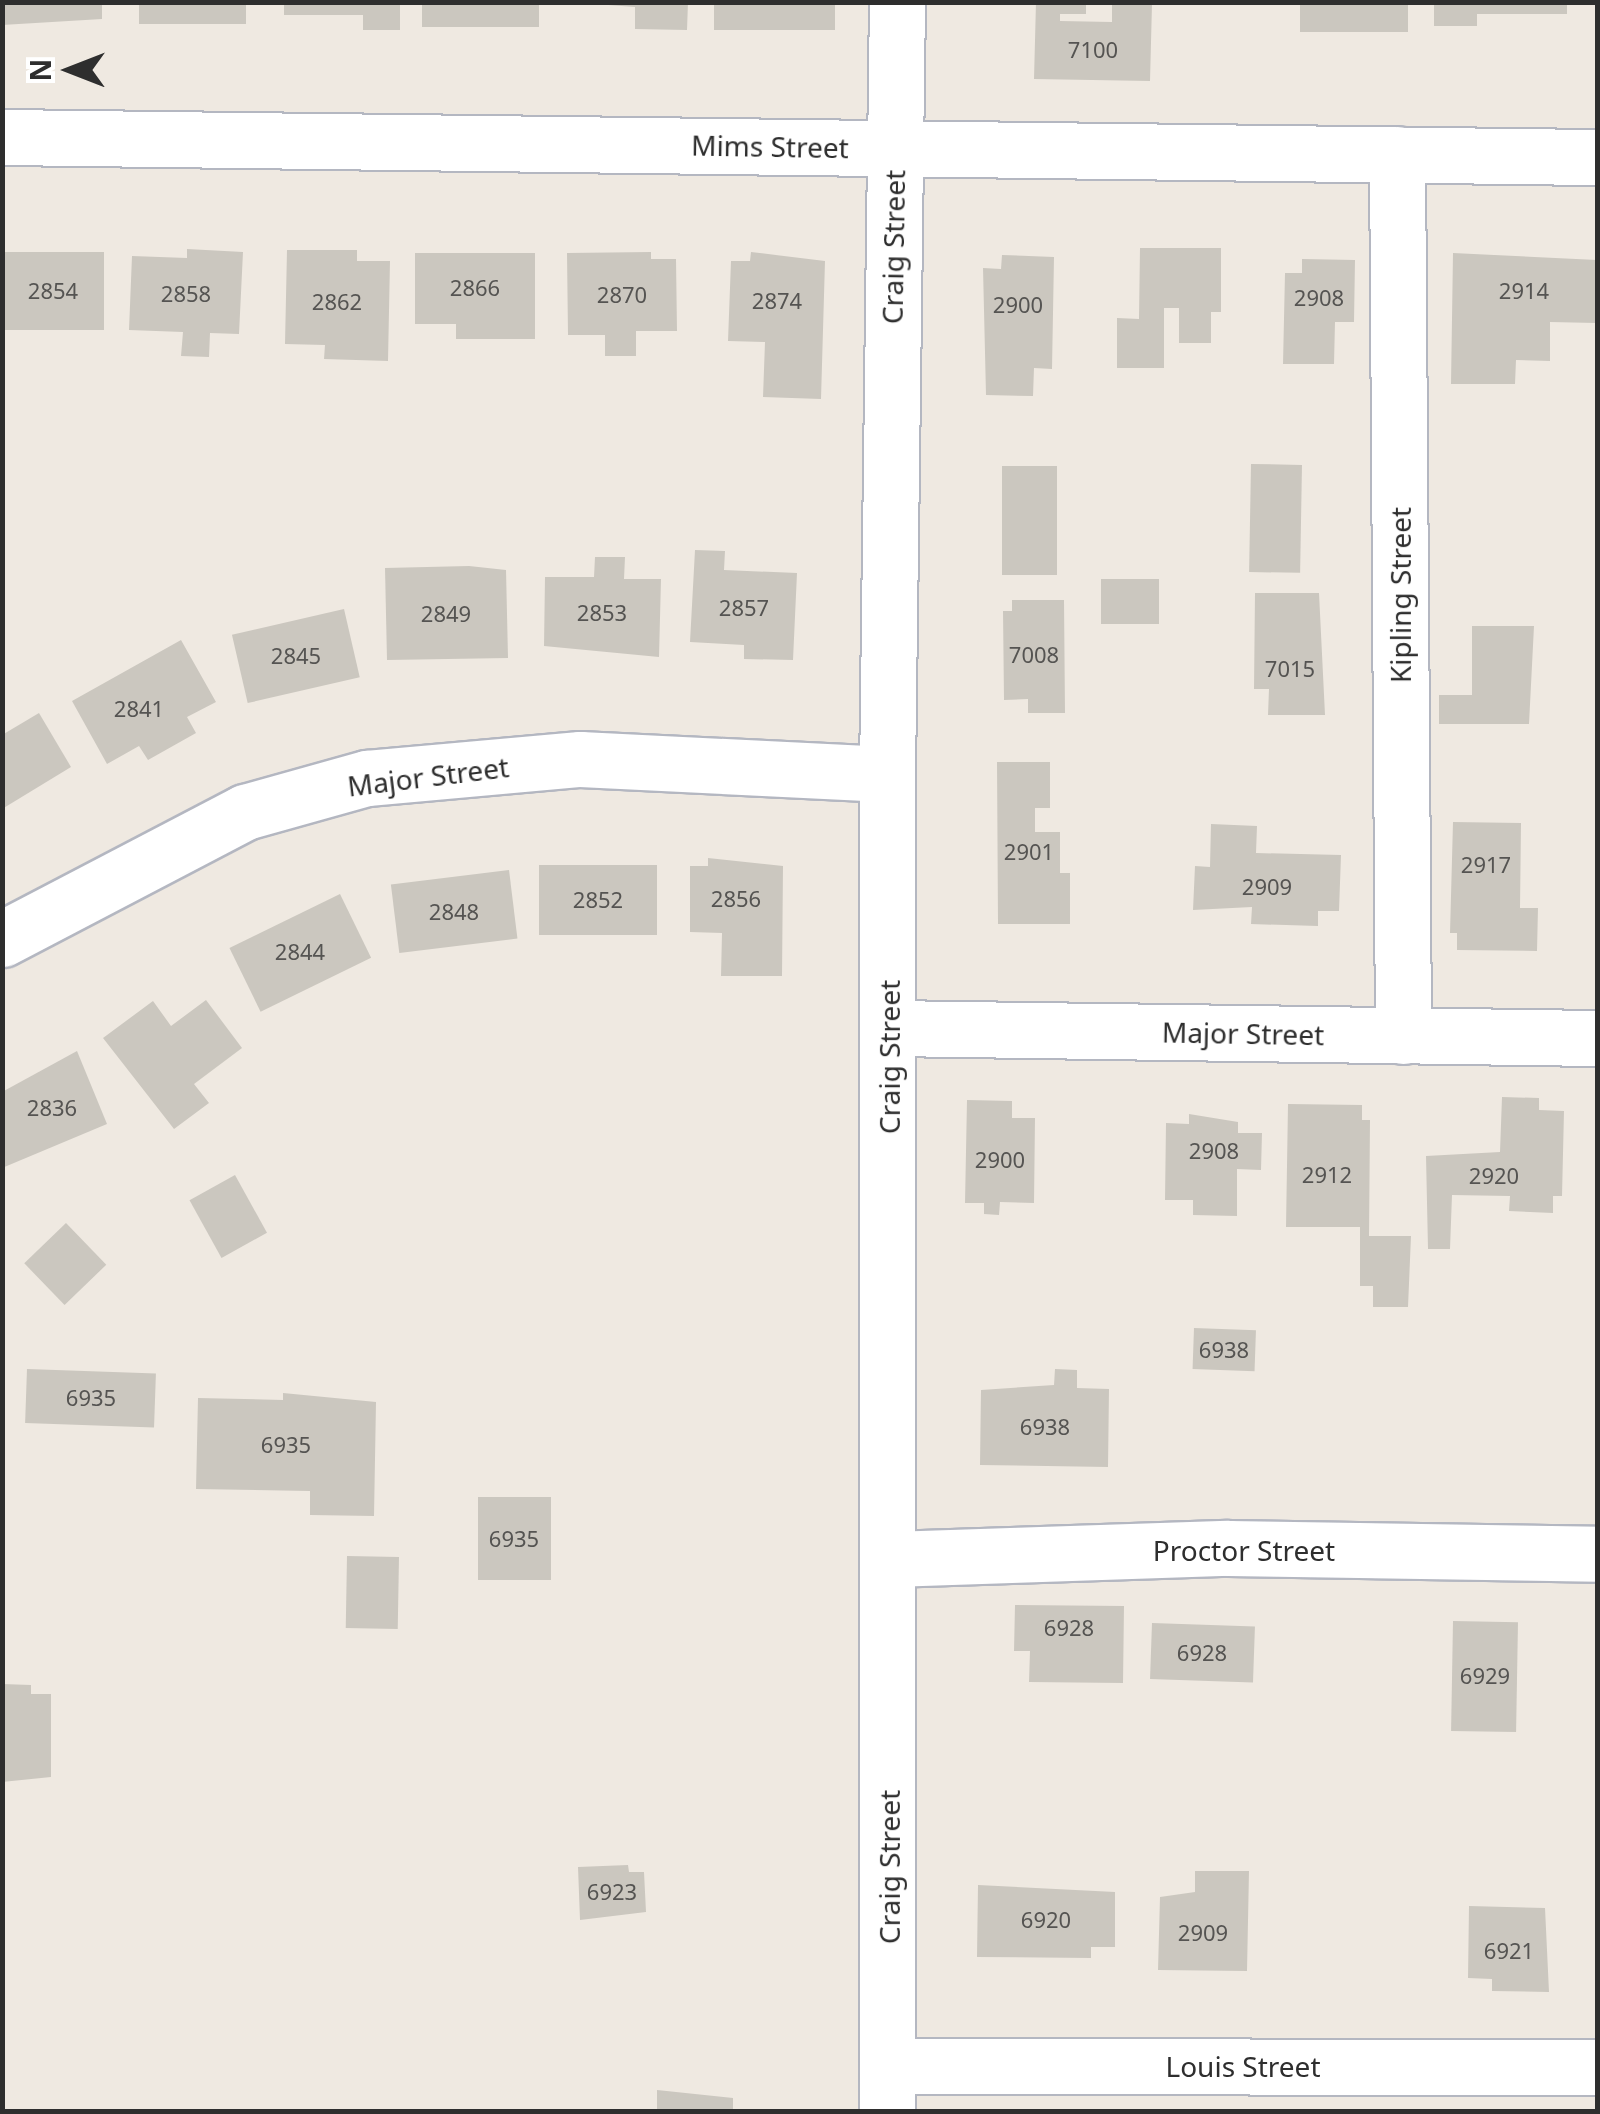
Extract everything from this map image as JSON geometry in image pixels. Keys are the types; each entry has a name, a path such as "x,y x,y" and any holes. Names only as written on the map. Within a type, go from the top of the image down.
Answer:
{"street":[{"name":"Craig Street","path":"888,2089 891,1559 887,774 897,2"},
{"name":"Mims Street","path":"2,138 1598,156"},
{"name":"Kipling Street","path":"1397,154 1403,1036"},
{"name":"Major Street","path":"2,939 245,812 368,778 580,758 887,774"},
{"name":"Major Street","path":"889,1028 1598,1038"},
{"name":"Proctor Street","path":"891,1559 1228,1548 1598,1554"},
{"path":"1596,2112 1598,2035"},
{"name":"Louis Street","path":"888,2089 1597,2066"}],"building":[{"path":"2,2 102,2 102,19 2,25"},
{"path":"139,2 246,2 246,24 139,24"},
{"path":"284,2 400,2 400,30 363,30 363,15 284,15"},
{"path":"422,2 539,2 539,27 422,27"},
{"path":"568,2 688,2 687,30 635,29 635,7"},
{"path":"714,2 835,2 835,30 714,30"},
{"path":"1036,2 1086,2 1086,14 1060,14 1060,21 1112,22 1112,3 1152,4 1150,81 1034,79"},
{"path":"1300,2 1408,2 1408,32 1300,32"},
{"path":"1434,2 1567,2 1567,14 1477,14 1477,26 1434,26"},
{"path":"1140,248 1221,248 1221,312 1211,312 1211,343 1179,343 1179,308 1164,308 1164,368 1117,368 1117,318 1139,319"},
{"path":"187,249 243,252 239,334 210,333 209,357 181,356 183,332 129,330 132,256 187,258"},
{"path":"287,250 357,250 357,261 390,261 388,361 324,359 325,345 285,344"},
{"path":"2,252 104,252 104,330 2,330"},
{"path":"651,252 651,259 676,259 677,331 636,331 636,356 605,356 605,335 568,335 567,253"},
{"path":"751,252 825,261 821,399 763,397 765,342 728,341 731,261 750,261"},
{"path":"415,253 535,253 535,339 456,339 456,324 415,324"},
{"path":"1453,253 1597,260 1596,323 1550,322 1550,361 1516,360 1515,384 1451,384"},
{"path":"1002,255 1054,257 1052,369 1034,368 1033,396 986,395 983,268 1001,269"},
{"path":"1302,259 1355,260 1354,322 1335,322 1334,364 1283,364 1285,273 1302,273"},
{"path":"1251,464 1302,465 1300,573 1249,572"},
{"path":"1002,466 1057,466 1057,575 1002,575"},
{"path":"695,550 725,551 724,570 797,573 793,660 744,659 744,645 690,642"},
{"path":"595,557 625,557 624,579 661,579 659,657 544,646 545,577 594,577"},
{"path":"469,566 506,570 508,658 387,660 385,568"},
{"path":"1101,579 1159,579 1159,624 1101,624"},
{"path":"1255,593 1319,593 1325,715 1268,715 1269,689 1254,689"},
{"path":"1012,600 1064,600 1065,713 1028,713 1028,699 1004,700 1003,611 1012,611"},
{"path":"344,609 360,677 248,703 232,635"},
{"path":"1472,626 1534,626 1529,724 1439,724 1439,695 1472,695"},
{"path":"181,640 216,702 187,717 196,733 148,760 139,746 107,764 72,701"},
{"path":"39,713 71,767 2,809 2,735"},
{"path":"997,762 1050,762 1050,808 1035,808 1035,832 1060,832 1060,873 1070,873 1070,924 998,924"},
{"path":"1453,822 1521,823 1520,908 1538,908 1537,951 1457,950 1457,933 1450,933"},
{"path":"1211,824 1257,826 1256,853 1341,855 1339,911 1318,911 1318,926 1251,924 1252,907 1193,910 1195,866 1210,867"},
{"path":"708,858 783,866 782,976 721,976 722,933 690,932 690,866 708,866"},
{"path":"539,865 657,865 657,935 539,935"},
{"path":"509,870 517,938 399,953 391,885"},
{"path":"340,894 371,958 261,1012 229,948"},
{"path":"206,1000 242,1048 194,1084 209,1103 174,1129 103,1038 153,1001 171,1026"},
{"path":"77,1051 107,1124 2,1168 2,1092"},
{"path":"1502,1097 1539,1098 1539,1110 1564,1111 1562,1196 1553,1196 1553,1213 1509,1211 1510,1196 1452,1195 1450,1249 1428,1249 1426,1156 1500,1152"},
{"path":"967,1100 1012,1101 1012,1118 1035,1118 1034,1203 1000,1202 999,1215 984,1214 984,1203 965,1203"},
{"path":"1288,1104 1362,1105 1362,1120 1370,1120 1369,1236 1411,1236 1408,1307 1373,1307 1373,1286 1360,1286 1360,1227 1286,1227"},
{"path":"1189,1114 1238,1122 1238,1133 1262,1133 1261,1170 1237,1169 1237,1216 1193,1215 1193,1200 1165,1200 1166,1123 1189,1124"},
{"path":"235,1175 267,1233 222,1258 190,1200"},
{"path":"66,1223 106,1265 65,1305 24,1263"},
{"path":"1194,1328 1256,1330 1255,1371 1193,1369"},
{"path":"27,1369 156,1374 154,1427 25,1423"},
{"path":"1055,1369 1077,1370 1077,1388 1109,1389 1108,1467 980,1465 981,1390 1054,1385"},
{"path":"283,1393 376,1402 374,1516 310,1515 310,1491 196,1489 198,1398 283,1400"},
{"path":"478,1497 551,1497 551,1580 478,1580"},
{"path":"347,1556 399,1557 398,1629 346,1628"},
{"path":"1015,1605 1124,1606 1123,1683 1029,1682 1030,1651 1014,1651"},
{"path":"1453,1621 1518,1622 1516,1732 1451,1731"},
{"path":"1152,1623 1255,1627 1253,1683 1150,1679"},
{"path":"2,1684 31,1685 31,1694 51,1694 51,1777 2,1782"},
{"path":"628,1865 629,1872 644,1872 646,1912 580,1920 578,1867"},
{"path":"1195,1871 1249,1871 1247,1971 1158,1970 1160,1897 1195,1892"},
{"path":"978,1885 1115,1892 1115,1947 1091,1947 1091,1958 977,1957"},
{"path":"1469,1906 1545,1908 1549,1992 1492,1991 1492,1979 1468,1978"},
{"path":"657,2090 733,2098 733,2112 657,2112"}]}
